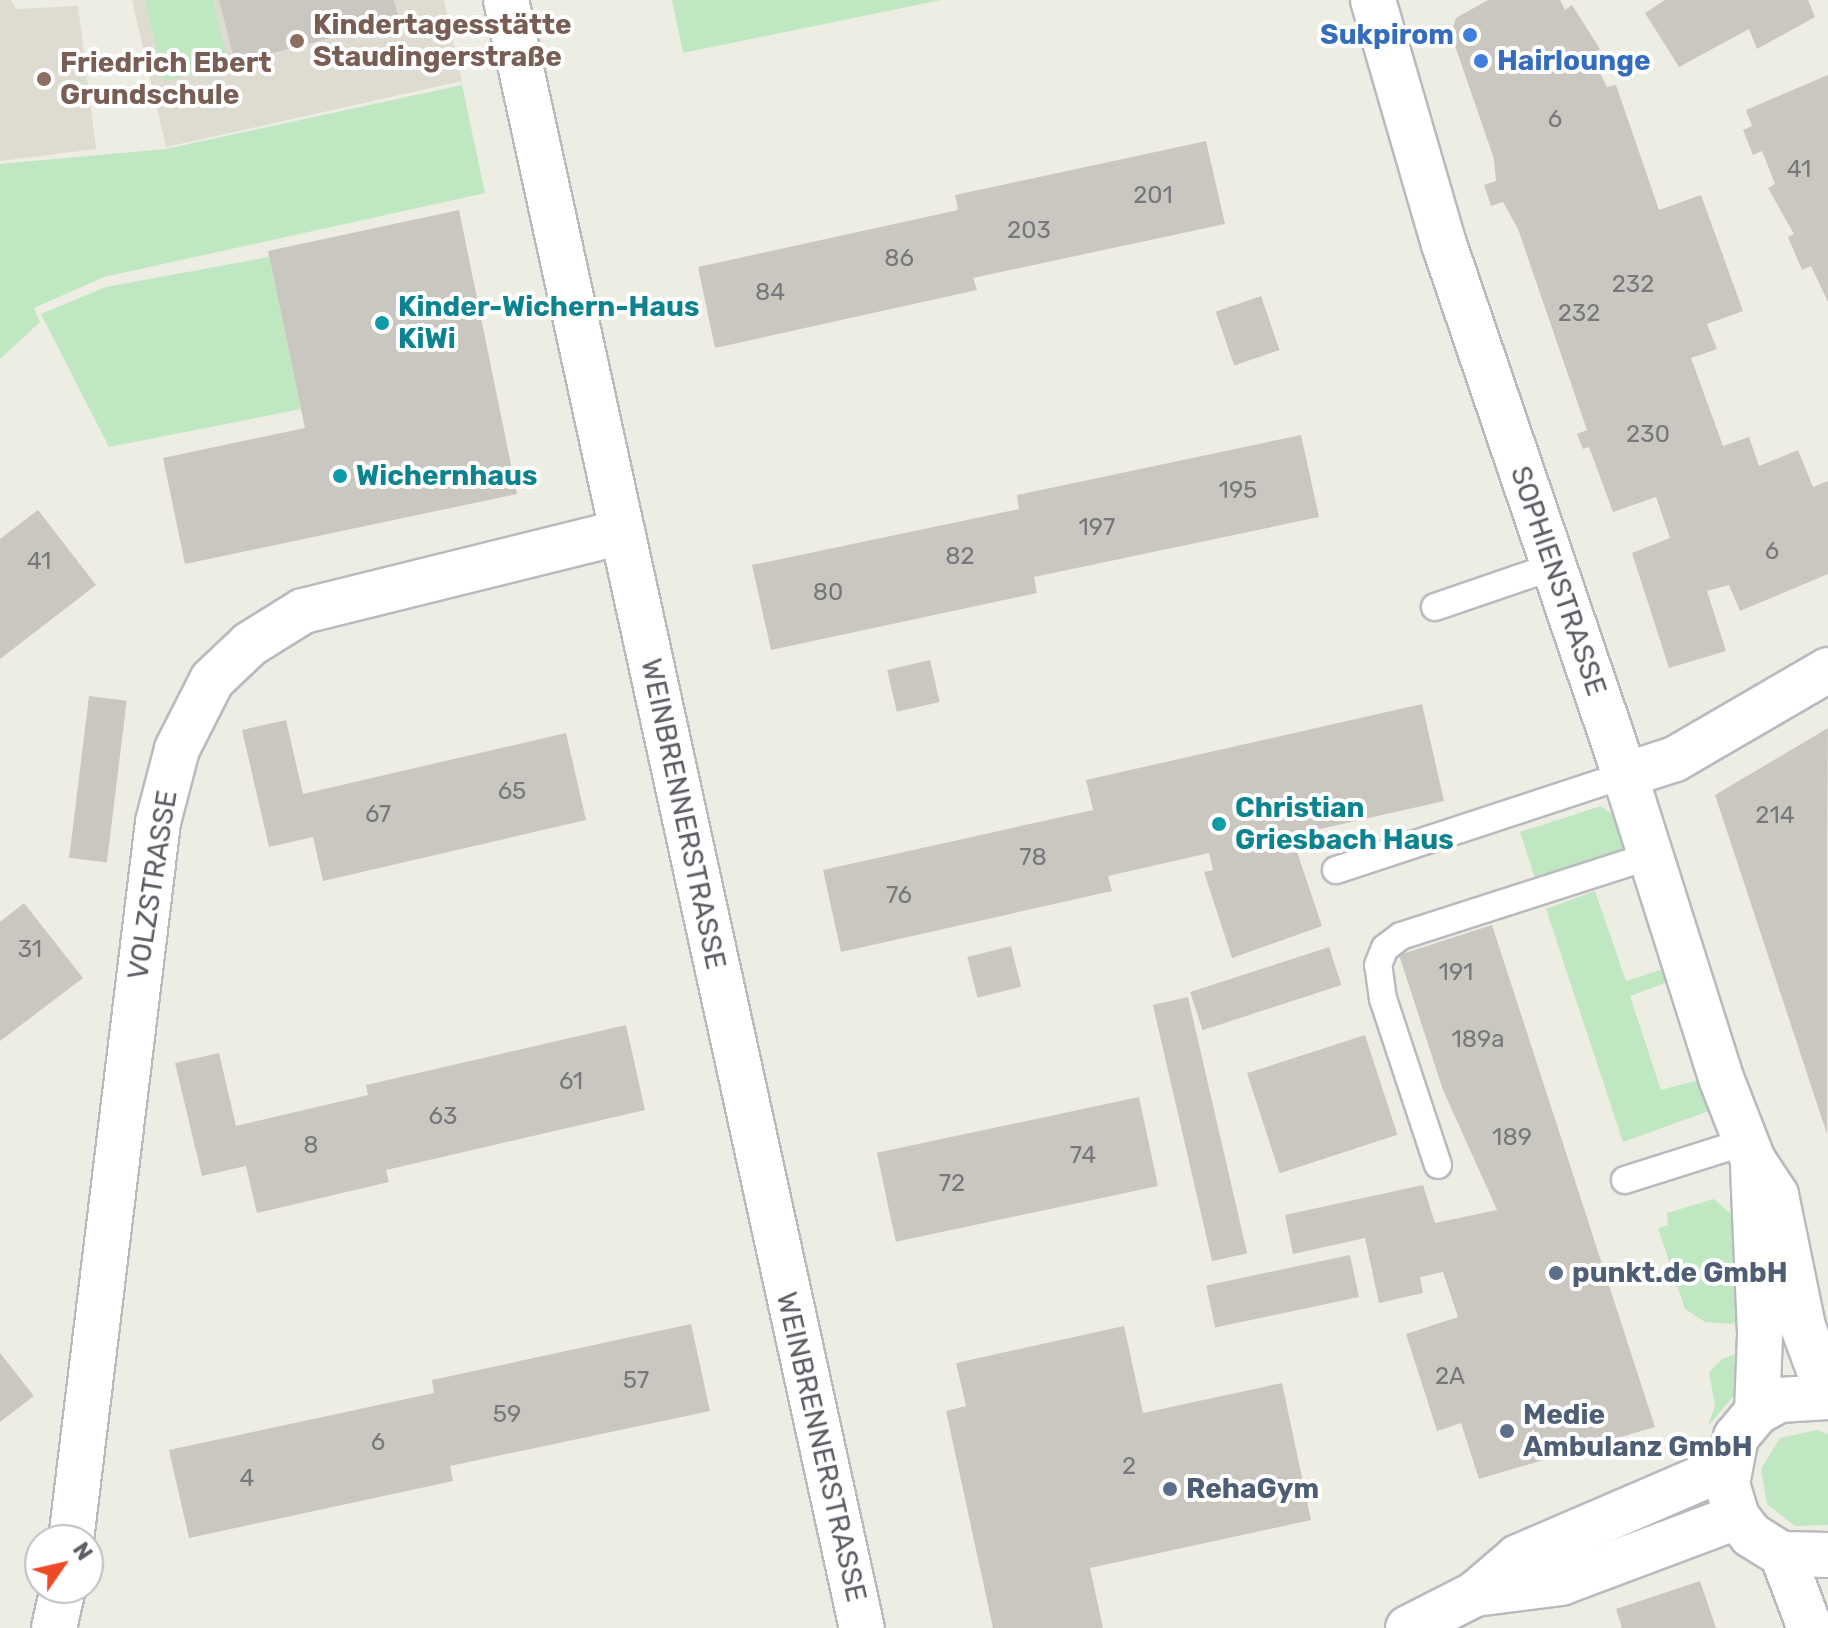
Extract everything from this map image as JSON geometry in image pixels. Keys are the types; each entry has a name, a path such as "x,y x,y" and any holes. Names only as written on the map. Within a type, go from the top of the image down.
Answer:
{"street":[{"name":"WEINBRENNERSTRASSE","path":"506,0 862,1628"},
{"name":"SOPHIENSTRASSE","path":"1373,0 1444,244 1625,775 1721,1078 1750,1150 1776,1195 1803,1327 1828,1396"},
{"name":"VOLZSTRASSE","path":"73,1524 158,822 177,749 212,680 250,644 303,611 622,532"},
{"path":"1625,775 1675,759 1828,670"},
{"name":"SOPHIENSTRASSE","path":"1750,1150 1760,1335 1757,1412"},
{"path":"1828,1396 1779,1400 1757,1412 1736,1437 1727,1467 1737,1517 1751,1535 1782,1554 1828,1555"},
{"path":"1408,1628 1475,1594 1518,1557 1727,1467"},
{"path":"1475,1594 1561,1583 1737,1517"},
{"path":"1782,1554 1810,1628"},
{"path":"54,1628 59,1604"}],"lane":[{"path":"1435,607 1552,567"},
{"path":"1336,870 1625,775"},
{"path":"1438,1165 1383,999 1378,965 1385,948 1401,936 1650,856"},
{"path":"1625,1180 1750,1150"}],"shaded area":[{"name":"Friedrich Ebert Grundschule","path":"0,0 11,0 16,9 78,6 96,149 0,161"},
{"name":"Kindertagesstätte Staudingerstraße","path":"132,0 444,0 462,81 166,147"}],"green space":[{"path":"145,0 213,0 228,65 164,81"},
{"path":"672,0 941,0 683,53"},
{"path":"462,85 485,193 104,277 34,308 40,322 0,359 0,164 166,149"},
{"path":"269,257 301,409 109,447 41,314 106,287"},
{"path":"1601,806 1612,814 1624,850 1535,878 1520,832"},
{"path":"1595,891 1626,981 1663,969 1668,982 1630,996 1661,1090 1698,1080 1709,1111 1623,1142 1546,909"},
{"path":"1714,1199 1739,1221 1743,1320 1731,1324 1705,1322 1685,1309 1658,1228 1668,1225 1667,1213"},
{"path":"1741,1352 1744,1384 1708,1426 1715,1406 1709,1372 1722,1359"},
{"path":"1817,1430 1828,1434 1828,1525 1795,1526 1767,1504 1761,1469 1780,1438"}],"building":[{"path":"219,0 394,0 399,20 235,63"},
{"path":"1488,0 1560,0 1565,10 1572,5 1600,49 1591,55 1607,87 1616,85 1659,210 1701,195 1743,311 1707,324 1717,349 1691,358 1723,446 1749,437 1759,466 1798,450 1813,487 1828,481 1828,574 1740,611 1729,585 1707,591 1726,651 1669,668 1632,553 1670,538 1656,497 1613,512 1589,447 1583,449 1577,434 1587,430 1518,229 1503,202 1491,206 1484,185 1496,181 1494,159 1451,34 1456,18"},
{"path":"1665,0 1808,0 1815,17 1757,49 1749,29 1679,67 1645,13"},
{"path":"1828,75 1828,302 1811,266 1802,270 1788,237 1794,234 1768,188 1775,184 1762,151 1753,155 1743,130 1752,126 1746,110"},
{"path":"1206,141 1225,224 973,278 977,290 715,348 698,267 958,210 955,195"},
{"path":"459,210 517,494 185,564 163,458 305,428 268,251"},
{"path":"1261,296 1280,350 1234,366 1216,312"},
{"path":"1301,435 1319,517 1034,577 1037,593 771,650 752,565 1019,509 1017,495"},
{"path":"38,510 96,585 0,659 0,539"},
{"path":"930,660 940,702 897,712 887,670"},
{"path":"89,696 127,701 107,862 69,858"},
{"name":"Christian Griesbach Haus","path":"1422,704 1444,801 1280,838 1284,854 1297,852 1322,926 1232,958 1204,872 1213,870 1209,853 1108,876 1112,891 841,952 823,870 1093,810 1086,780"},
{"path":"286,720 303,794 566,733 586,820 323,881 313,837 269,847 242,730"},
{"path":"1828,728 1827,837 1827,1134 1715,795"},
{"path":"24,903 83,978 0,1041 0,922"},
{"path":"1492,925 1655,1427 1479,1479 1461,1423 1437,1431 1406,1334 1458,1317 1443,1272 1420,1277 1423,1293 1379,1303 1365,1238 1293,1254 1285,1215 1423,1185 1435,1223 1497,1210 1443,1090 1399,955"},
{"path":"1011,946 1021,987 977,998 967,957"},
{"path":"1329,947 1341,985 1203,1030 1190,992"},
{"path":"1188,997 1247,1253 1212,1261 1153,1005"},
{"path":"626,1025 645,1110 386,1170 389,1182 257,1213 246,1166 202,1176 175,1063 219,1053 236,1126 368,1095 366,1085"},
{"path":"1365,1035 1397,1135 1280,1173 1247,1073"},
{"path":"1139,1097 1158,1186 896,1242 877,1153"},
{"path":"1350,1255 1359,1297 1215,1328 1206,1286"},
{"path":"691,1324 710,1411 450,1466 453,1481 189,1538 169,1450 434,1393 432,1380"},
{"path":"1124,1326 1143,1413 1282,1383 1311,1520 1090,1568 1103,1628 993,1628 946,1411 966,1406 956,1363"},
{"path":"0,1353 34,1396 0,1422"},
{"path":"1700,1581 1716,1628 1622,1628 1616,1609"}],"place":[{"name":"Sukpirom","path":"1470,35"},
{"name":"Kindertagesstätte Staudingerstraße","path":"297,41"},
{"name":"Hairlounge","path":"1481,61"},
{"name":"Friedrich Ebert Grundschule","path":"44,79"},
{"name":"Kinder-Wichern-Haus KiWi","path":"382,323"},
{"name":"Wichernhaus","path":"340,476"},
{"name":"Christian Griesbach Haus","path":"1219,824"},
{"name":"punkt.de GmbH","path":"1556,1273"},
{"name":"Medie Ambulanz GmbH","path":"1507,1431"},
{"name":"RehaGym","path":"1170,1489"}]}
